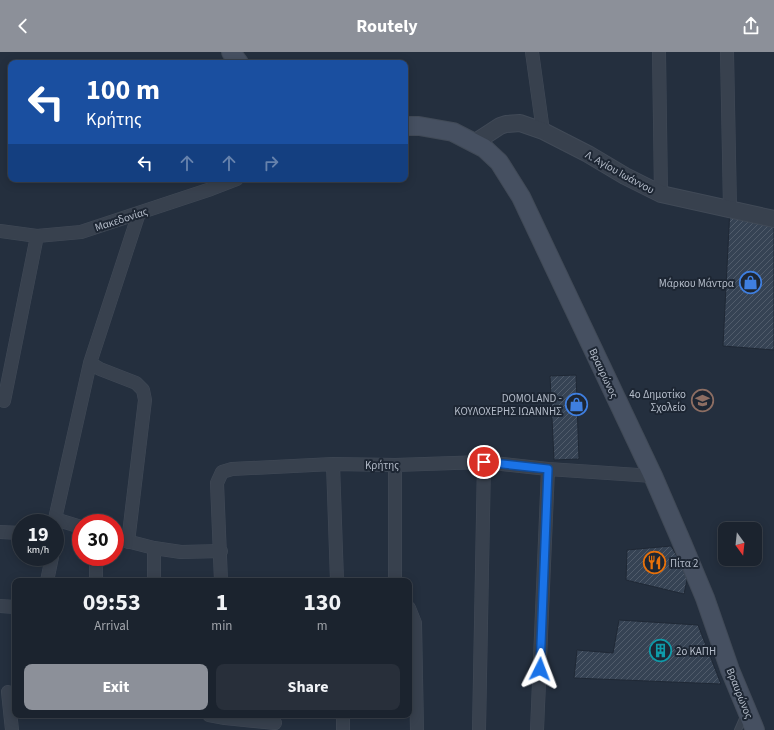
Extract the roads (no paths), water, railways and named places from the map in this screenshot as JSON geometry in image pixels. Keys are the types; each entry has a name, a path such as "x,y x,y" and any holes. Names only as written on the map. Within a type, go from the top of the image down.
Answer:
{"main road":[{"name":"Βραυρώνος","path":"408,126 419,126 453,132 484,148 499,162 521,197 653,476 705,598 730,670 755,730"}],"street":[{"path":"532,52 543,131"},
{"path":"659,52 661,194"},
{"path":"727,52 730,208"},
{"name":"Λ. Αγίου Ιωάννου","path":"474,143 493,129 506,124 520,123 543,131 661,194 730,208 774,219"},
{"name":"Μακεδονίας","path":"0,231 37,236 81,232 228,182"},
{"path":"57,514 90,364 139,213"},
{"path":"4,401 37,236"},
{"path":"90,364 136,383 143,390 145,400 128,542"},
{"path":"478,730 484,462"},
{"name":"Κρήτης","path":"221,578 217,483 222,472 232,469 333,464 395,465 484,462 548,469 653,476"},
{"path":"333,464 337,578"},
{"path":"395,465 395,578"},
{"path":"537,730 548,469"},
{"path":"0,532 12,533"},
{"path":"124,541 154,548 181,552 221,551"},
{"path":"154,548 154,578"},
{"path":"48,578 50,566"},
{"path":"96,566 96,578"},
{"path":"0,606 12,607"},
{"path":"412,616 415,623 416,730"},
{"path":"8,691 12,730"},
{"path":"239,718 275,723"},
{"path":"343,718 343,730"}],"lane":[{"path":"738,730 747,711"}],"place":[{"name":"Μάρκου Μάντρα","path":"750,283"},
{"name":"4ο Δημοτίκο Σχολείο","path":"702,400"},
{"name":"DOMOLAND - ΚΟΥΛΟΧΕΡΗΣ ΙΩΑΝΝΗΣ","path":"577,404"},
{"name":"Πίτα 2","path":"654,563"},
{"name":"2ο ΚΑΠΗ","path":"661,651"}]}
